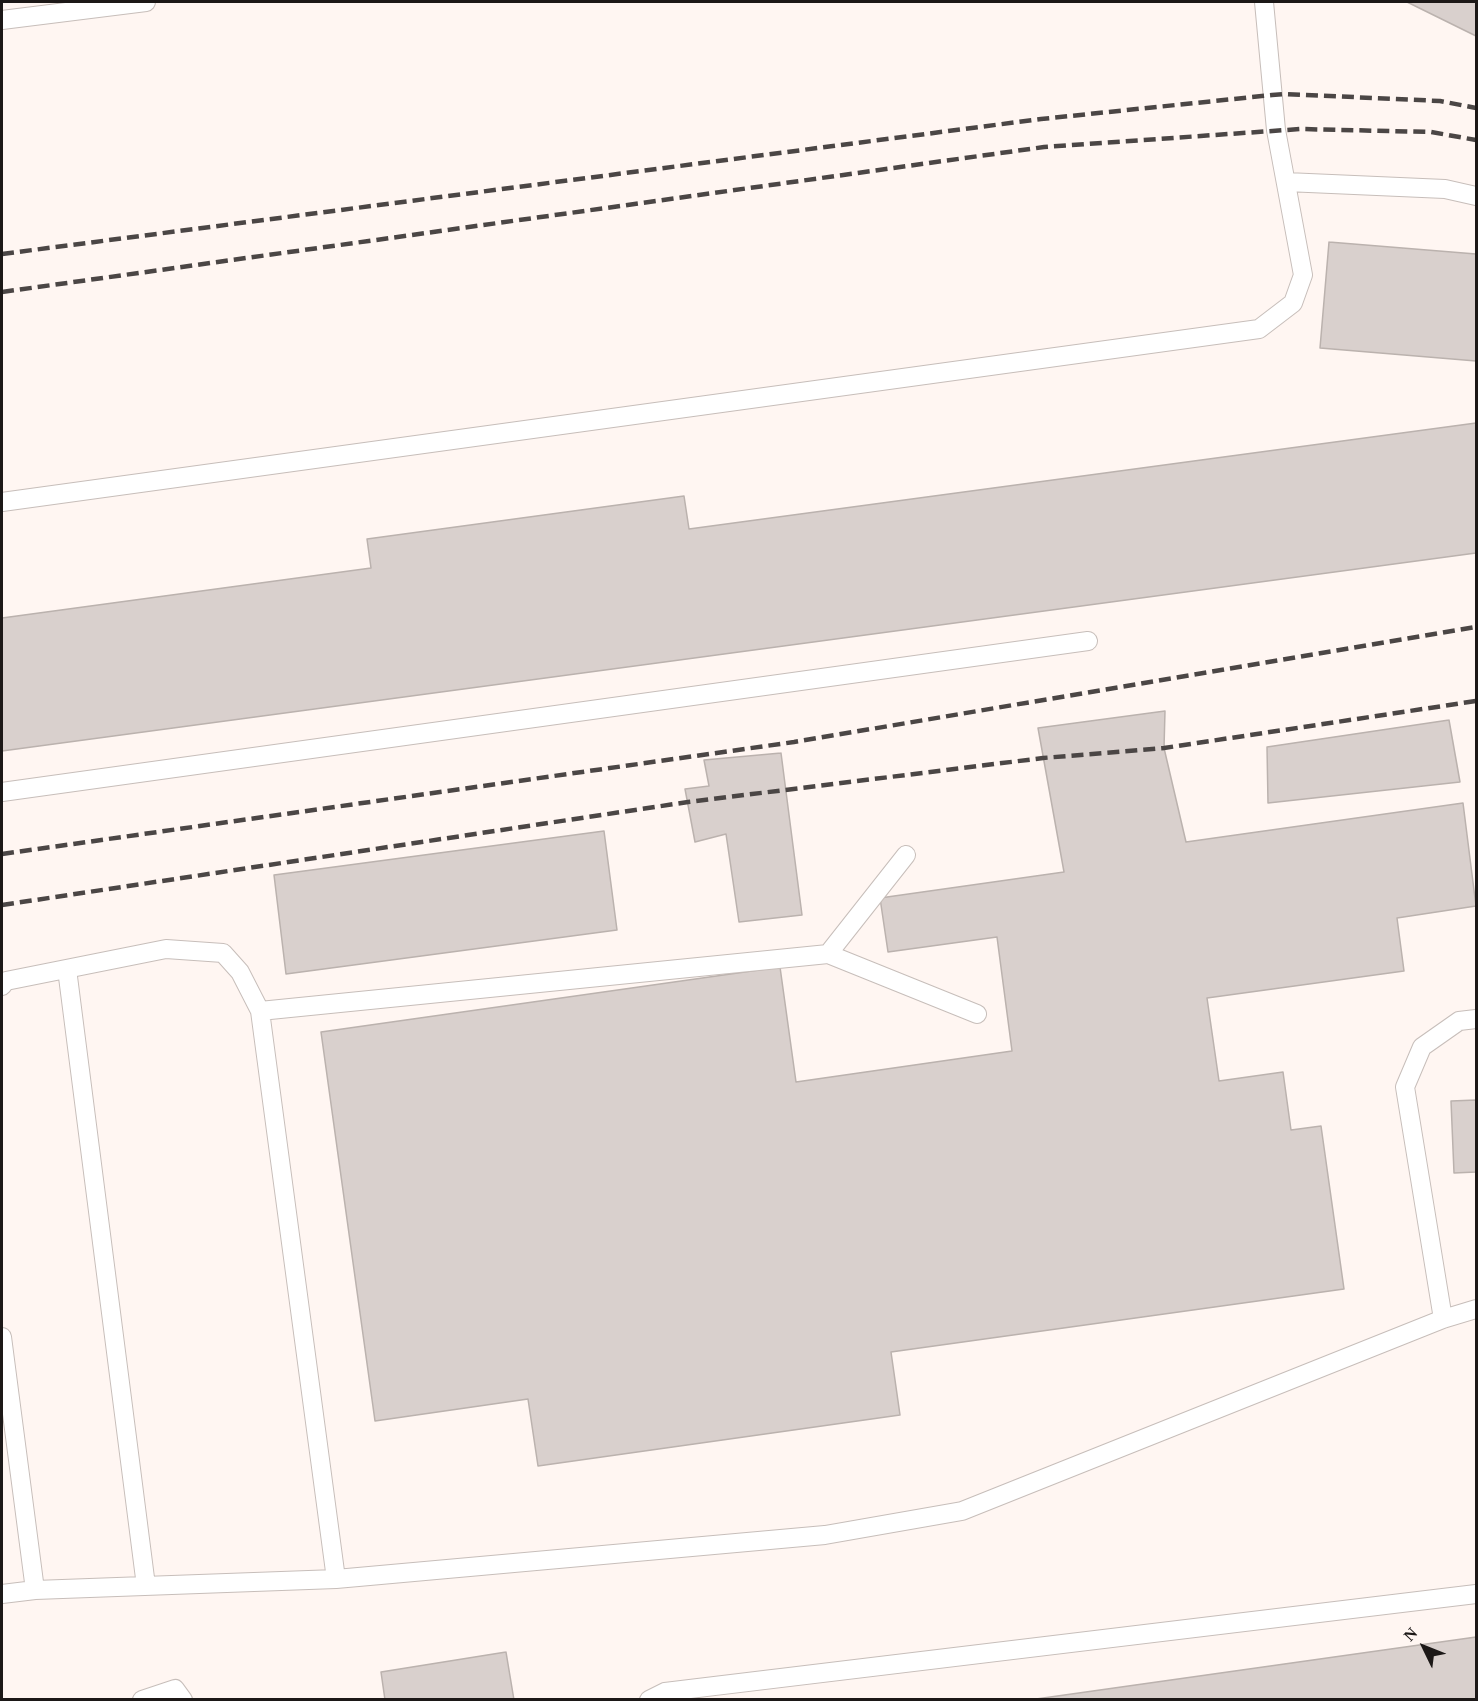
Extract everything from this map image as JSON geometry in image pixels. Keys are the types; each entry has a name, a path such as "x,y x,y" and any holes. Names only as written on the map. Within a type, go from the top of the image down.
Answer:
{"lane":[{"path":"2,20 146,2"},
{"path":"2,502 1259,329 1293,303 1303,275 1276,130 1264,2"},
{"path":"1286,183 1445,189 1476,196"},
{"path":"2,792 1088,641"},
{"path":"828,954 906,855"},
{"path":"2,986 6,981 166,949 223,953 240,972 260,1011 336,1579"},
{"path":"260,1011 828,954 977,1014"},
{"path":"67,969 146,1586"},
{"path":"1443,1319 1405,1087 1422,1047 1459,1021 1476,1019"},
{"path":"2,1594 35,1590 336,1579 825,1535 962,1511 1443,1319 1476,1309"},
{"path":"2,1337 35,1590"},
{"path":"649,1700 665,1692 1476,1594"},
{"path":"142,1700 175,1689 183,1700"}],"building":[{"path":"1407,2 1476,2 1476,36"},
{"path":"1329,242 1476,254 1476,361 1320,348"},
{"path":"1476,423 1476,553 2,751 2,618 371,568 367,539 684,496 689,529"},
{"path":"1165,711 1164,748 1186,842 1463,803 1476,906 1397,918 1404,971 1207,998 1219,1081 1283,1072 1291,1130 1321,1126 1344,1289 891,1352 900,1415 538,1466 528,1399 375,1421 321,1032 780,967 796,1082 1012,1051 997,937 888,952 880,898 1064,872 1038,728"},
{"path":"1449,720 1460,782 1268,803 1267,747"},
{"path":"781,753 802,915 739,922 726,834 695,842 685,789 709,786 704,760"},
{"path":"604,831 617,930 286,974 274,875"},
{"path":"1476,1100 1476,1172 1454,1173 1451,1101"},
{"path":"1476,1637 1476,1700 1029,1700"},
{"path":"506,1652 514,1700 385,1700 381,1672"}],"railway":[{"path":"2,254 1041,119 1272,95 1440,101 1476,108"},
{"path":"2,292 1044,147 1300,129 1431,132 1476,140"},
{"path":"2,854 794,742 1476,627"},
{"path":"2,905 688,802 1043,758 1164,748 1476,701"}]}
